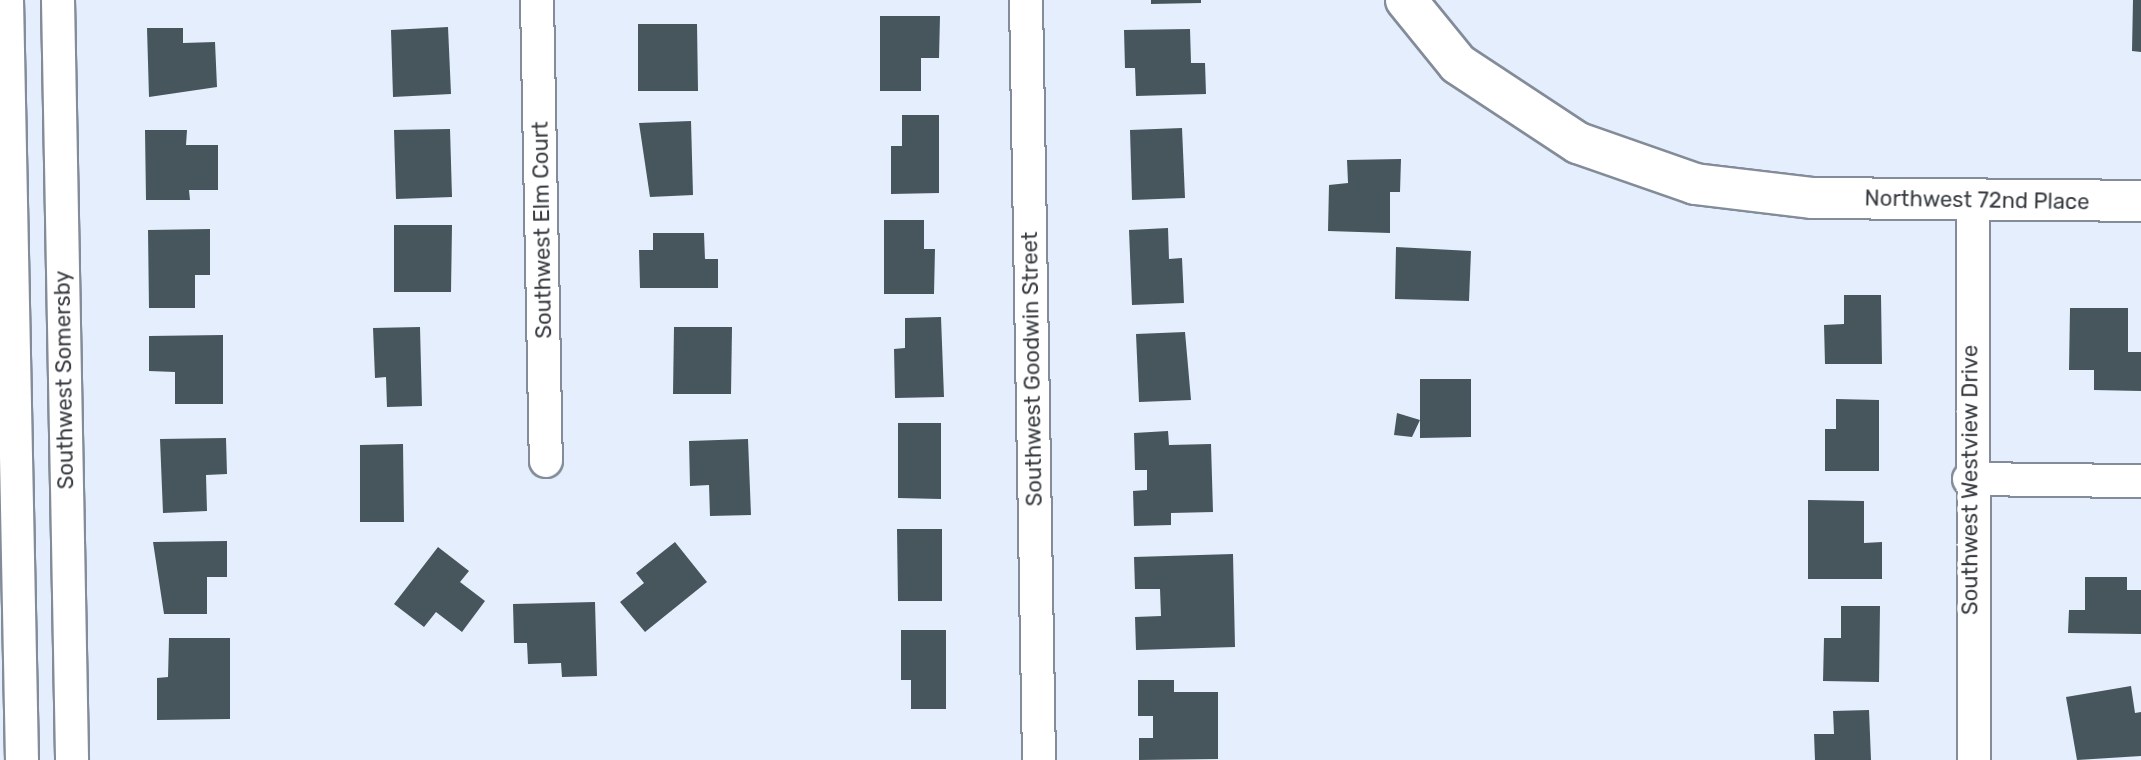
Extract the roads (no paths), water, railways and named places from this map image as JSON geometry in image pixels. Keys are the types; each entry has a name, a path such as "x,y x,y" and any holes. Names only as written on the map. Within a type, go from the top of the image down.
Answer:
{"street":[{"path":"7,0 7,330 22,760"},
{"name":"Southwest Somersby","path":"58,0 72,760"},
{"name":"Southwest Elm Court","path":"537,0 546,461"},
{"name":"Southwest Goodwin Street","path":"1026,0 1038,753"},
{"name":"Northwest 72nd Place","path":"1414,12 1458,64 1578,143 1695,184 1813,198 2141,201"},
{"name":"Southwest Westview Drive","path":"1973,200 1969,479 1974,760"},
{"path":"7,330 63,329"},
{"path":"1969,479 2141,481"}]}
